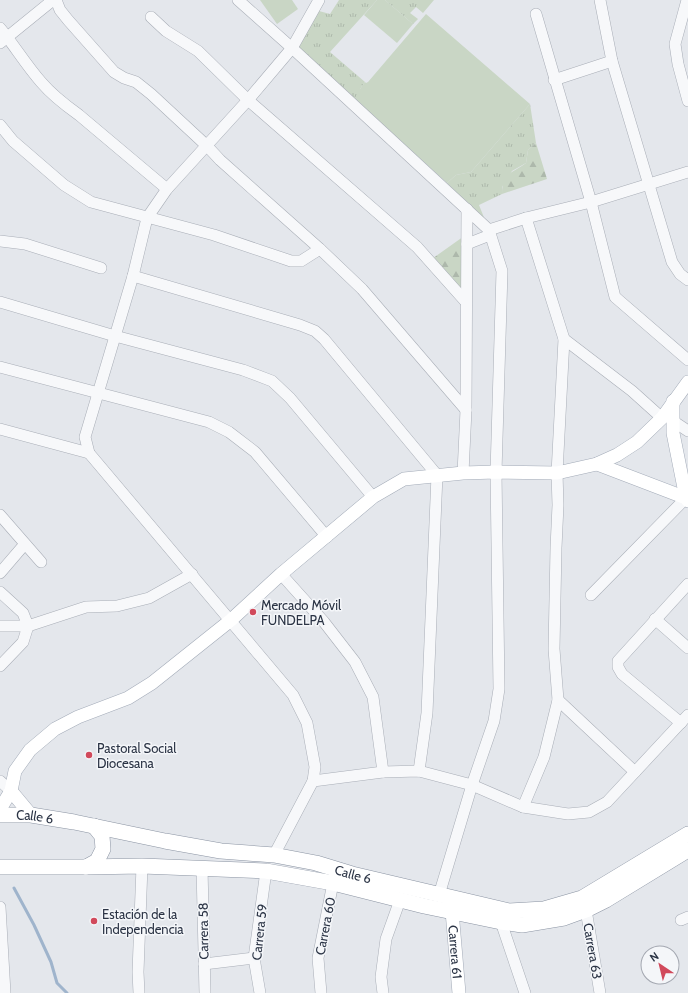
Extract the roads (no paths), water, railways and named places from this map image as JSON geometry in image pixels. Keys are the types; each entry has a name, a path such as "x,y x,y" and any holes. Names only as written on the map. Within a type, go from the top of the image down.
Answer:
{"highway":[{"name":"Calle 6","path":"0,815 31,815 221,851 274,855 316,863 352,874 509,911 544,910 582,898 688,834"},
{"path":"86,867 97,861 103,849 102,836 94,826"},
{"name":"Calle 6","path":"0,866 142,866 266,871 333,883 400,900 500,922 522,925 564,918 586,910 606,900 688,850"}],"main road":[{"path":"0,809 11,791 15,771 30,750 55,730 78,717 128,698 152,683 230,620 281,574 373,498 404,479 463,473 557,473 597,464 617,455 668,420 674,401 688,382"},
{"path":"668,420 673,433 687,500"},
{"path":"597,464 687,500"},
{"path":"11,791 31,815"},
{"name":"Carrera 61","path":"452,911 459,993"}],"street":[{"path":"4,40 55,0 60,10 68,20 114,72 124,78 136,82 362,289 466,410"},
{"path":"238,0 467,209 490,232 502,272 496,472 499,689 494,722 472,785 439,895"},
{"path":"274,855 313,781 315,767 307,723 293,696 89,453 85,437 133,276 147,218 167,190 248,100 292,48 319,0"},
{"path":"600,0 612,61 672,262 680,274 688,280"},
{"path":"686,5 675,44 678,64 688,101"},
{"path":"536,14 554,80 591,202 615,297 688,360"},
{"path":"151,18 166,31 198,50 248,100 416,247 466,302"},
{"path":"0,28 4,40 41,82 63,104 79,115 167,190"},
{"path":"554,80 612,61"},
{"path":"0,125 13,141 64,185 91,202 214,235 291,261 301,262 320,249"},
{"path":"467,244 490,232 526,218 591,202 688,172"},
{"path":"463,473 466,410 467,209"},
{"path":"523,807 544,757 558,700 554,649 558,505 557,473 564,339 526,218"},
{"path":"0,241 25,244 101,268"},
{"path":"133,276 300,325 315,331 324,339 437,475 427,713 419,771"},
{"path":"0,302 115,336 243,370 272,381 290,398 373,498"},
{"path":"564,339 668,420 688,430"},
{"path":"0,367 209,422 229,432 255,452 327,536"},
{"path":"0,429 89,453"},
{"path":"591,595 687,500"},
{"path":"0,515 41,562"},
{"path":"0,573 24,544"},
{"path":"0,626 28,626 86,607 117,606 149,598 192,574"},
{"path":"281,574 324,622 355,662 373,697 383,772"},
{"path":"313,781 383,772 419,771 472,785 523,807 568,814 589,812 608,802 684,719 622,674 618,667 618,661 688,584"},
{"path":"0,592 23,613 28,626 23,642 0,666"},
{"path":"655,619 688,648"},
{"path":"558,700 635,772"},
{"path":"0,781 11,791"},
{"path":"139,993 138,972 142,866"},
{"name":"Carrera 58","path":"202,868 205,993"},
{"name":"Carrera 59","path":"260,993 254,958 266,871"},
{"name":"Carrera 60","path":"321,993 318,958 333,883"},
{"path":"383,993 381,977 386,939 400,900"},
{"path":"0,907 5,993"},
{"name":"Carrera 63","path":"586,910 600,993"},
{"path":"500,922 525,993"},
{"path":"204,964 254,958"}],"waterway":[{"path":"14,888 34,925 51,962 57,983 67,993"}],"place":[{"name":"Mercado Móvil FUNDELPA","path":"253,612"},
{"name":"Pastoral Social Diocesana","path":"89,755"},
{"name":"Estación de la Independencia","path":"94,921"}]}
